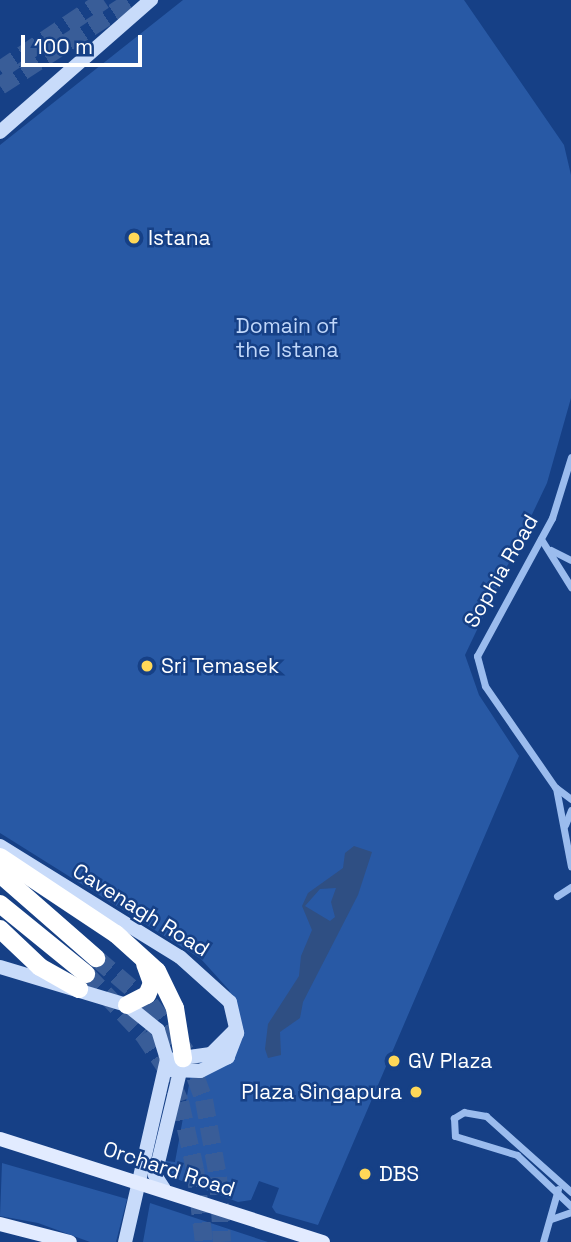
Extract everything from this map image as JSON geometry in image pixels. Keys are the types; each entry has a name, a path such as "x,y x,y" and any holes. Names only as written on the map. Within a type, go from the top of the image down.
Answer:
{"highway":[{"path":"0,857 139,951 157,971 175,1008 174,1065"},
{"path":"0,874 96,958"},
{"path":"0,904 82,981"},
{"path":"0,929 40,967 82,981"},
{"path":"127,1005 147,995 152,984 139,951"}],"main road":[{"name":"Orchard Road","path":"1,1142 139,1180 323,1242"},
{"path":"2,1224 70,1242"}],"street":[{"path":"0,132 151,0"},
{"name":"Sophia Road","path":"571,457 541,539 481,642 477,663 485,687 555,787 571,799"},
{"path":"541,539 550,549 571,587"},
{"path":"550,549 571,560"},
{"path":"555,787 571,867"},
{"path":"565,828 571,810"},
{"name":"Cavenagh Road","path":"0,846 180,957 230,1002 236,1029"},
{"path":"557,896 571,887"},
{"path":"0,967 82,981 127,1005 158,1030 174,1065 173,1102 155,1175 164,1189"},
{"path":"174,1065 211,1054 236,1029"},
{"path":"173,1102 200,1071 228,1057 236,1041 236,1029"},
{"path":"174,1065 200,1071"},
{"path":"125,1242 139,1180 174,1065"},
{"path":"571,1192 560,1179 486,1116 464,1112 454,1118 453,1132 517,1155 571,1206"},
{"path":"542,1242 551,1219 560,1179"},
{"path":"551,1219 571,1212"}],"green space":[{"name":"Domain of the Istana","path":"183,0 464,0 564,145 571,175 571,398 547,483 465,655 479,695 519,756 318,1225 276,1213 272,1207 279,1188 259,1181 251,1200 238,1202 166,1175 166,1161 175,1162 194,1057 219,1051 238,1016 229,990 201,959 0,833 0,145"},
{"path":"2,1163 127,1199 116,1242 90,1242 38,1223 0,1216"},
{"path":"150,1203 156,1205 268,1242 143,1242"}],"shaded area":[{"path":"354,846 372,852 358,895 303,1002 300,1018 280,1032 281,1055 268,1058 265,1049 268,1024 299,976 301,956 312,930 302,906 308,893 343,868 345,853","holes":["336,888 331,902 335,917 330,921 305,906 320,889"]}],"tunnel":[{"path":"0,70 104,0"},
{"path":"0,86 133,0"},
{"path":"96,958 150,1004 186,1052 204,1100 218,1177 222,1242"},
{"path":"86,974 143,1034 164,1065 180,1102 195,1169 204,1242"}],"place":[{"name":"Istana","path":"134,238"},
{"name":"Sri Temasek","path":"147,666"},
{"name":"GV Plaza","path":"394,1061"},
{"name":"Plaza Singapura","path":"416,1092"},
{"name":"DBS","path":"365,1174"}]}
